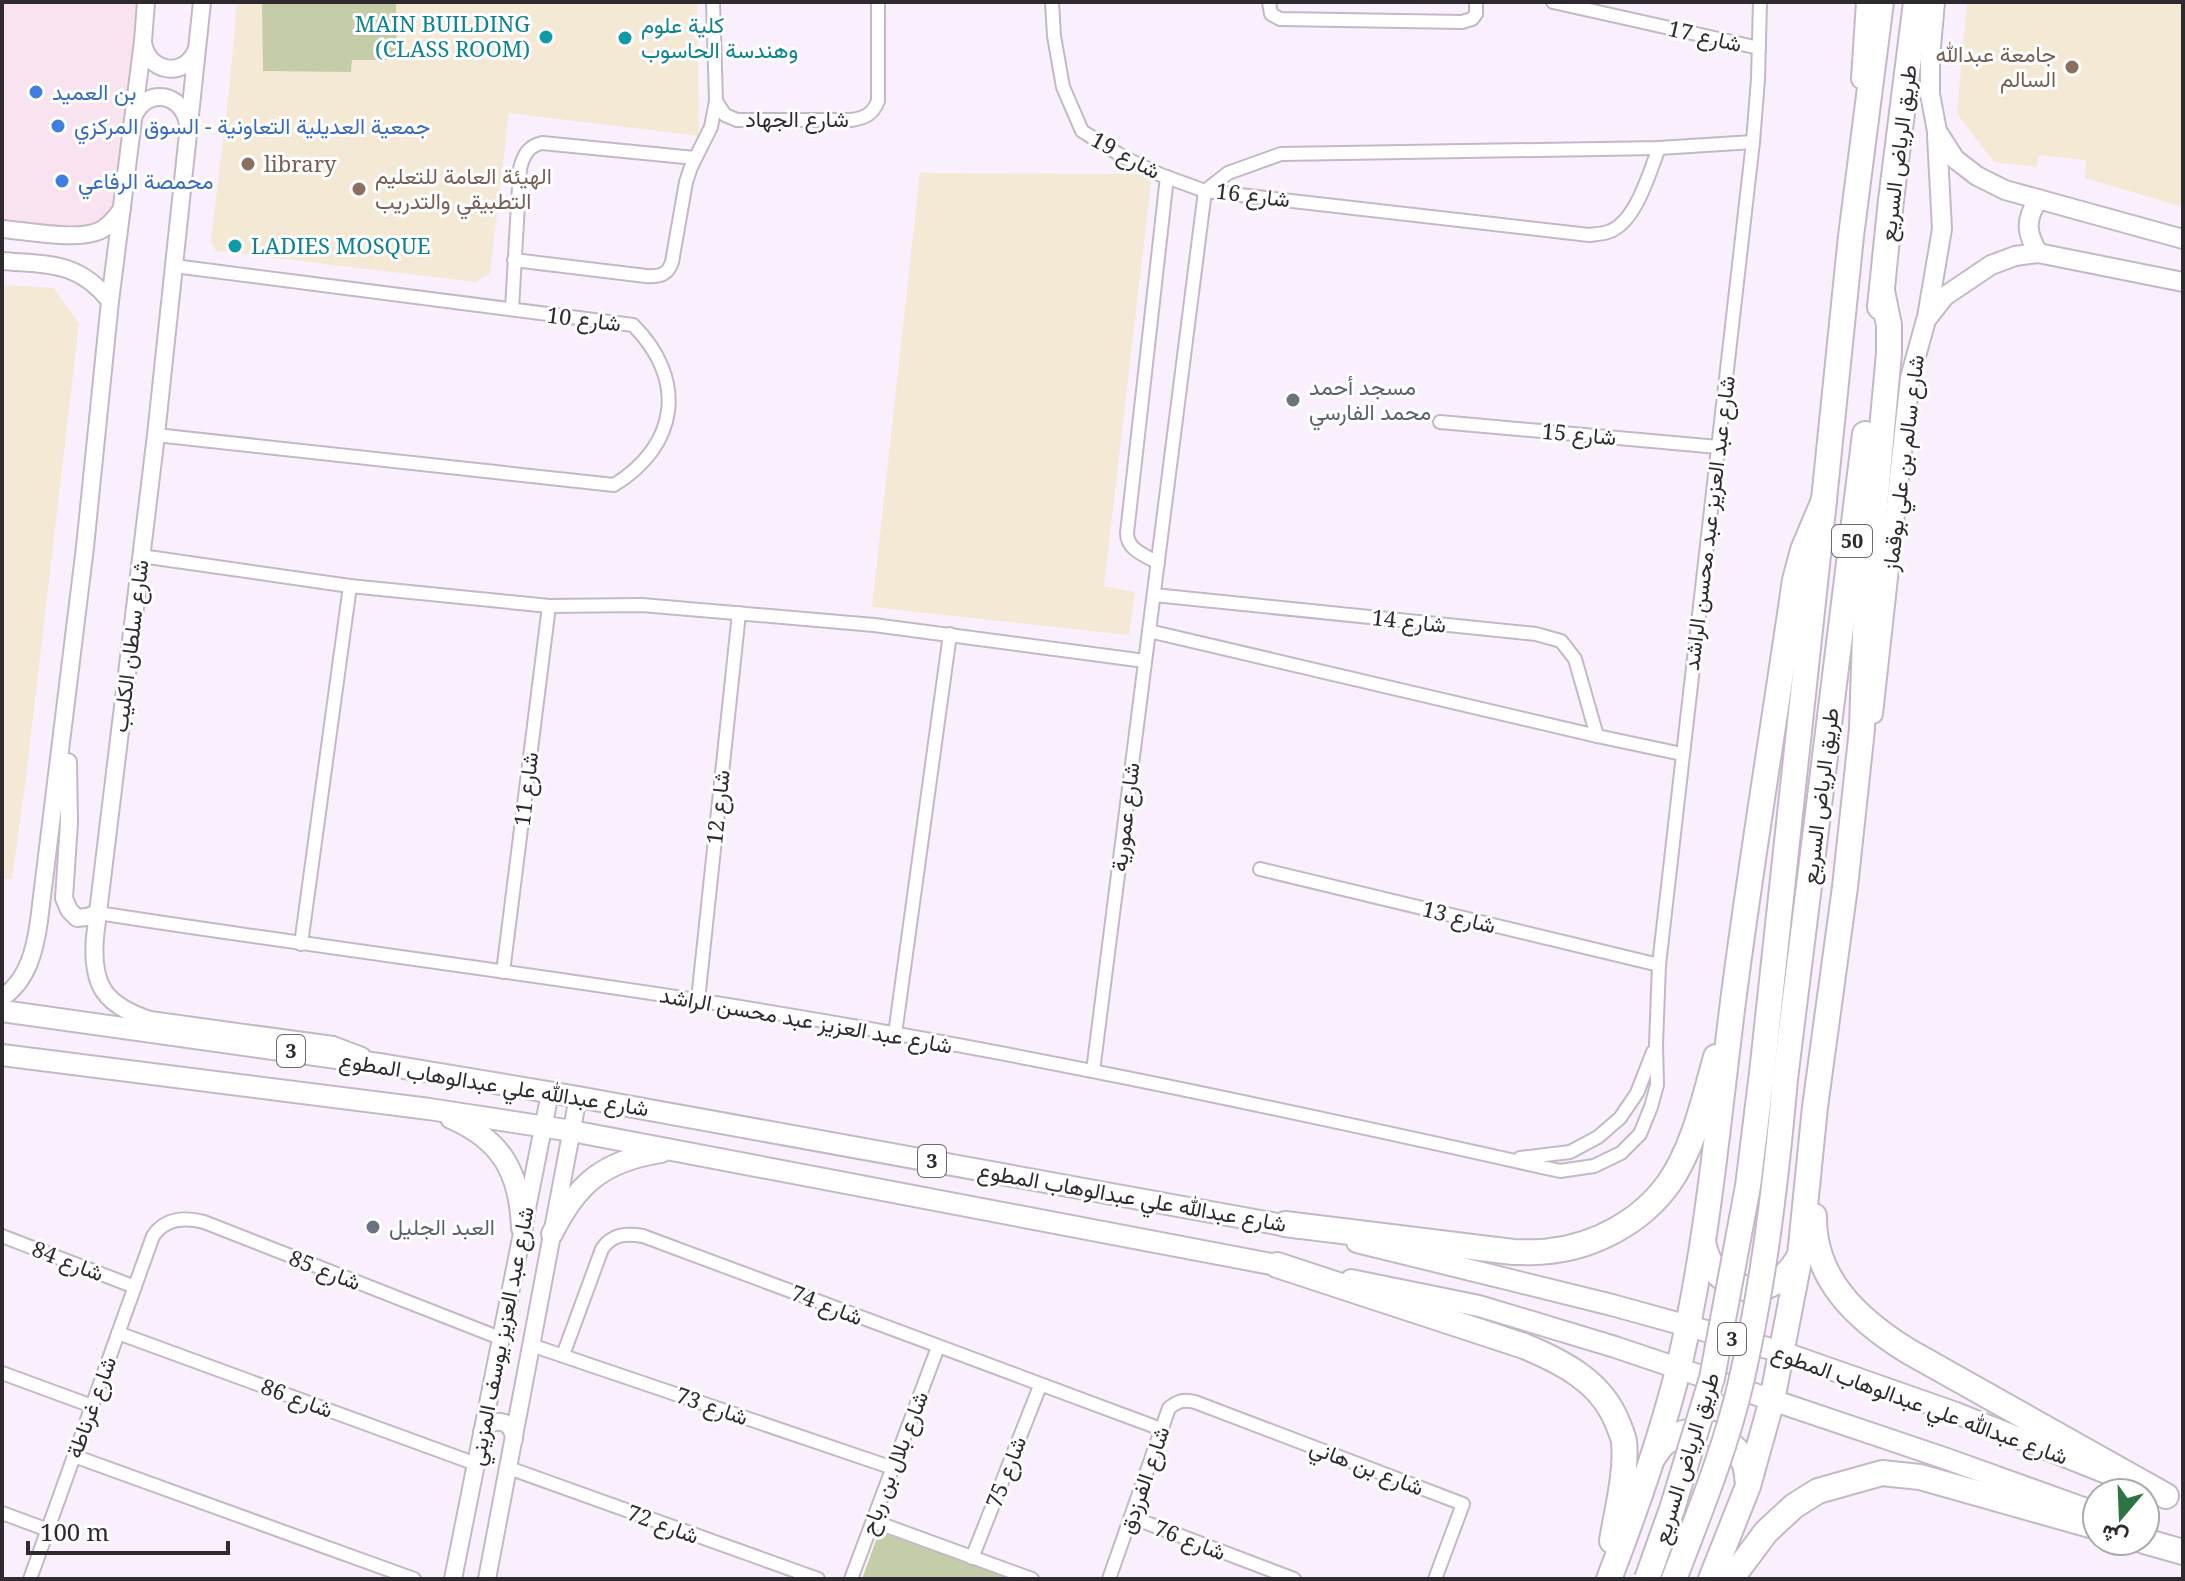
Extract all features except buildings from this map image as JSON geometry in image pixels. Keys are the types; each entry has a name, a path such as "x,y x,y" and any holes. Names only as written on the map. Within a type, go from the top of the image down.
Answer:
{"highway":[{"name":"طريق الرياض السريع","path":"1674,1579 1712,1479 1741,1384 1775,1193 1774,1076 1824,500 1851,236 1881,2"},
{"name":"طريق الرياض السريع","path":"1647,1579 1712,1378 1748,1186 1774,1076 1882,291 1916,2"},
{"path":"1711,1579 1748,1486 1772,1400 1800,1256 1815,1107 1845,887 1862,729 1866,603 1889,353 1889,325 1882,291"},
{"path":"1608,1579 1654,1456 1687,1327 1715,1164 1734,994 1795,580 1803,550 1824,500"},
{"path":"1285,1224 1513,1252 1550,1251 1582,1245 1613,1232 1645,1210 1669,1183 1686,1151 1734,994"},
{"path":"1815,1107 1814,1233 1823,1265 1836,1289 1877,1332 2175,1500"},
{"path":"1703,1239 1705,1255 1712,1268 1723,1279 1752,1289 1768,1287 1781,1280 1800,1256"},
{"path":"1277,1265 1524,1346 1558,1360 1586,1379 1612,1409 1624,1440 1623,1474 1608,1579"},
{"path":"1654,1456 1666,1441 1684,1432 1703,1431 1722,1437 1737,1450 1746,1467 1748,1486"},
{"path":"1731,1579 1766,1532 1794,1506 1818,1491 1882,1473 1920,1477 2081,1522"},
{"path":"2161,1545 2183,1550"}],"main road":[{"path":"1851,236 1866,2"},
{"path":"1926,320 1942,229 1937,131 1930,82 1935,2"},
{"path":"1937,131 1955,159 1977,176 2005,190 2183,239"},
{"path":"2038,199 2030,212 2028,226 2038,253"},
{"name":"شارع سالم بن علي بوقماز","path":"1845,887 1866,776 1910,378 1926,320 1945,296 1991,265 2015,256 2038,253 2183,282"},
{"name":"شارع عبدالله علي عبدالوهاب المطوع","path":"2,1011 386,1065 1285,1224 1612,1305 1782,1352 1956,1413 2175,1500"},
{"name":"شارع عبدالله علي عبدالوهاب المطوع","path":"2,1055 544,1126 1479,1306 1678,1368 2081,1507"},
{"path":"429,1109 479,1132 499,1151 517,1187 522,1228"},
{"path":"552,1234 565,1208 583,1186 605,1169 631,1157 660,1152 688,1153"},
{"path":"2161,1540 2183,1550"}],"street":[{"path":"2,998 26,971 36,944 85,547 110,301 146,2"},
{"name":"شارع سلطان الكليب","path":"202,2 156,435 98,913 95,969 101,988 113,1003 150,1020 333,1045 386,1065"},
{"name":"شارع الجهاد","path":"713,2 716,101 725,115 737,120 851,120 868,115 878,101 878,2"},
{"name":"شارع 19","path":"1052,2 1063,87 1082,131 1125,158 1205,191"},
{"path":"1269,2 1271,14 1280,19 1462,22 1476,14 1476,2"},
{"name":"شارع 17","path":"1556,2 1759,48"},
{"name":"شارع عبد العزيز عبد محسن الراشد","path":"98,913 698,1000 895,1034 1238,1100 1560,1171 1594,1166 1621,1153 1640,1134 1657,1085 1659,965 1753,142 1760,2"},
{"path":"143,41 149,60 168,69 187,64 197,46"},
{"path":"133,119 143,102 153,97 163,97 181,106 187,115 188,125"},
{"path":"514,260 654,277 665,274 672,262 686,182 711,127 716,101"},
{"name":"شارع 16","path":"1205,191 1228,173 1281,154 1659,148 1753,142"},
{"path":"512,309 520,169 524,155 534,145 542,143 695,158"},
{"name":"شارع 16","path":"1205,191 1589,235 1611,231 1629,216 1659,148"},
{"path":"1158,563 1131,547 1127,533 1167,177"},
{"name":"شارع عمورية","path":"1093,1071 1205,191"},
{"path":"2,229 47,233 98,232 110,224 122,209"},
{"path":"44,264 52,249 47,233"},
{"path":"2,261 59,266 88,279 110,301"},
{"name":"شارع 10","path":"156,435 614,485 632,474 659,441 669,400 663,368 648,340 633,325 174,266"},
{"name":"شارع 15","path":"1440,422 1718,447"},
{"path":"141,556 350,586 549,606 642,605 874,625 1145,661"},
{"path":"301,944 350,586"},
{"name":"شارع 14","path":"1154,595 1536,634 1561,641 1575,659 1597,736"},
{"name":"شارع 11","path":"503,972 549,606"},
{"name":"شارع 12","path":"698,1000 739,613"},
{"path":"1149,631 1682,754"},
{"path":"895,1034 950,634"},
{"path":"67,689 69,823 64,898 77,918 98,913"},
{"name":"شارع 13","path":"1260,869 1659,965"},
{"name":"شارع عبد العزيز عبد محسن الراشد","path":"1509,1160 1570,1152 1598,1137 1620,1118 1637,1093 1656,1044"},
{"name":"شارع عبد العزيز يوسف المزيني","path":"453,1579 550,1093"},
{"name":"شارع عبد العزيز يوسف المزيني","path":"487,1579 578,1097"},
{"name":"شارع 85","path":"153,1236 167,1223 191,1219 204,1222 500,1338"},
{"name":"شارع 74","path":"563,1355 602,1249 613,1237 631,1234 1161,1429"},
{"name":"شارع 84","path":"2,1236 135,1287"},
{"name":"شارع غرناطة","path":"31,1579 153,1236"},
{"name":"شارع 86","path":"118,1333 476,1464"},
{"name":"شارع 73","path":"531,1345 893,1468"},
{"name":"شارع بلال بن رباح","path":"851,1579 938,1347"},
{"path":"2,1373 92,1406"},
{"name":"شارع 75","path":"972,1558 1040,1386"},
{"name":"شارع الفرزدق","path":"1109,1579 1169,1408 1177,1401 1195,1402"},
{"name":"شارع بن هاني","path":"1195,1402 1463,1504 1435,1579"},
{"path":"482,1432 486,1425 501,1421 508,1424 514,1439"},
{"path":"74,1456 414,1579"},
{"name":"شارع 72","path":"509,1468 818,1579"},
{"path":"2,1513 48,1530"},
{"name":"شارع 76","path":"1131,1517 1294,1579"},
{"path":"873,1521 1032,1579"}],"shaded area":[{"path":"2,2 145,2 122,209 98,232 2,225"},
{"name":"الهيئة العامة للتعليم التطبيقي والتدريب","path":"237,2 697,2 699,136 509,113 490,273 476,282 216,251 211,241"},
{"name":"جامعة عبدالله السالم","path":"1967,2 2183,2 2183,207 2085,178 2086,160 2038,155 2037,167 1994,162 1957,114"},
{"path":"920,173 1152,174 1104,586 1135,592 1129,635 872,607"},
{"path":"2,285 54,288 79,324 12,879 2,879"}],"green space":[{"path":"262,2 396,2 397,60 352,60 351,72 263,71"},
{"path":"879,1532 1017,1579 862,1579"}],"place":[{"name":"MAIN BUILDING (CLASS ROOM)","path":"546,37"},
{"name":"كلية علوم وهندسة الحاسوب","path":"625,38"},
{"name":"جامعة عبدالله السالم","path":"2072,67"},
{"name":"بن العميد","path":"36,92"},
{"name":"جمعية العديلية التعاونية - السوق المركزي","path":"58,126"},
{"name":"library","path":"248,164"},
{"name":"محمصة الرفاعي","path":"62,181"},
{"name":"الهيئة العامة للتعليم التطبيقي والتدريب","path":"359,189"},
{"name":"LADIES MOSQUE","path":"235,246"},
{"name":"مسجد أحمد محمد الفارسي","path":"1293,400"},
{"name":"العبد الجليل","path":"373,1227"}]}
